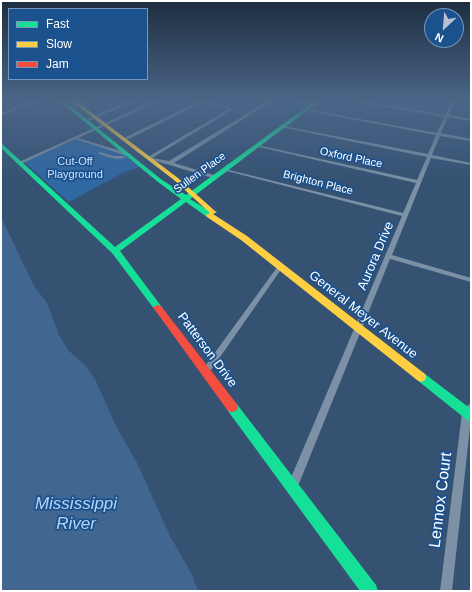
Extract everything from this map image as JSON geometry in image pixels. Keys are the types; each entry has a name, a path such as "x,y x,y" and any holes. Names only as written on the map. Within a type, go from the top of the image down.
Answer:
{"street":[{"path":"21,162 99,128"},
{"name":"General Meyer Avenue","path":"101,128 148,158 218,222 238,234 358,328 470,412"},
{"path":"107,149 123,143 130,137 148,128"},
{"path":"148,158 200,128"},
{"path":"170,163 227,128"},
{"name":"Sullen Place","path":"115,251 282,128"},
{"path":"286,128 471,164"},
{"path":"412,128 471,140"},
{"name":"Aurora Drive","path":"292,487 442,128"},
{"path":"75,138 129,155"},
{"name":"General Meyer Avenue","path":"123,143 129,155 160,182 190,196"},
{"name":"Patterson Drive","path":"1,145 115,251 370,591"},
{"name":"Oxford Place","path":"257,146 419,182"},
{"path":"101,153 117,157 129,155"},
{"path":"148,158 216,177"},
{"path":"144,168 156,165"},
{"name":"Brighton Place","path":"225,170 406,215"},
{"path":"388,256 471,280"},
{"path":"206,371 280,267"},
{"name":"Lennox Court","path":"446,591 470,412"}],"green space":[{"name":"Cut-Off Playground","path":"75,139 124,155 140,167 124,172 69,202 24,162"}],"water":[{"name":"Mississippi River","path":"1,217 34,286 47,303 59,335 69,351 85,365 95,379 116,426 137,463 170,536 191,573 198,591 1,591"}],"traffic: fast":[{"path":"94,128 160,181 210,215"},
{"path":"115,251 282,128"},
{"path":"1,145 115,251 158,308"},
{"path":"421,377 471,416"},
{"path":"232,407 370,591"}],"traffic: slow":[{"path":"108,128 176,179 213,212"},
{"path":"210,215 244,238 421,377"}],"traffic: jam":[{"path":"158,308 232,407"}]}
